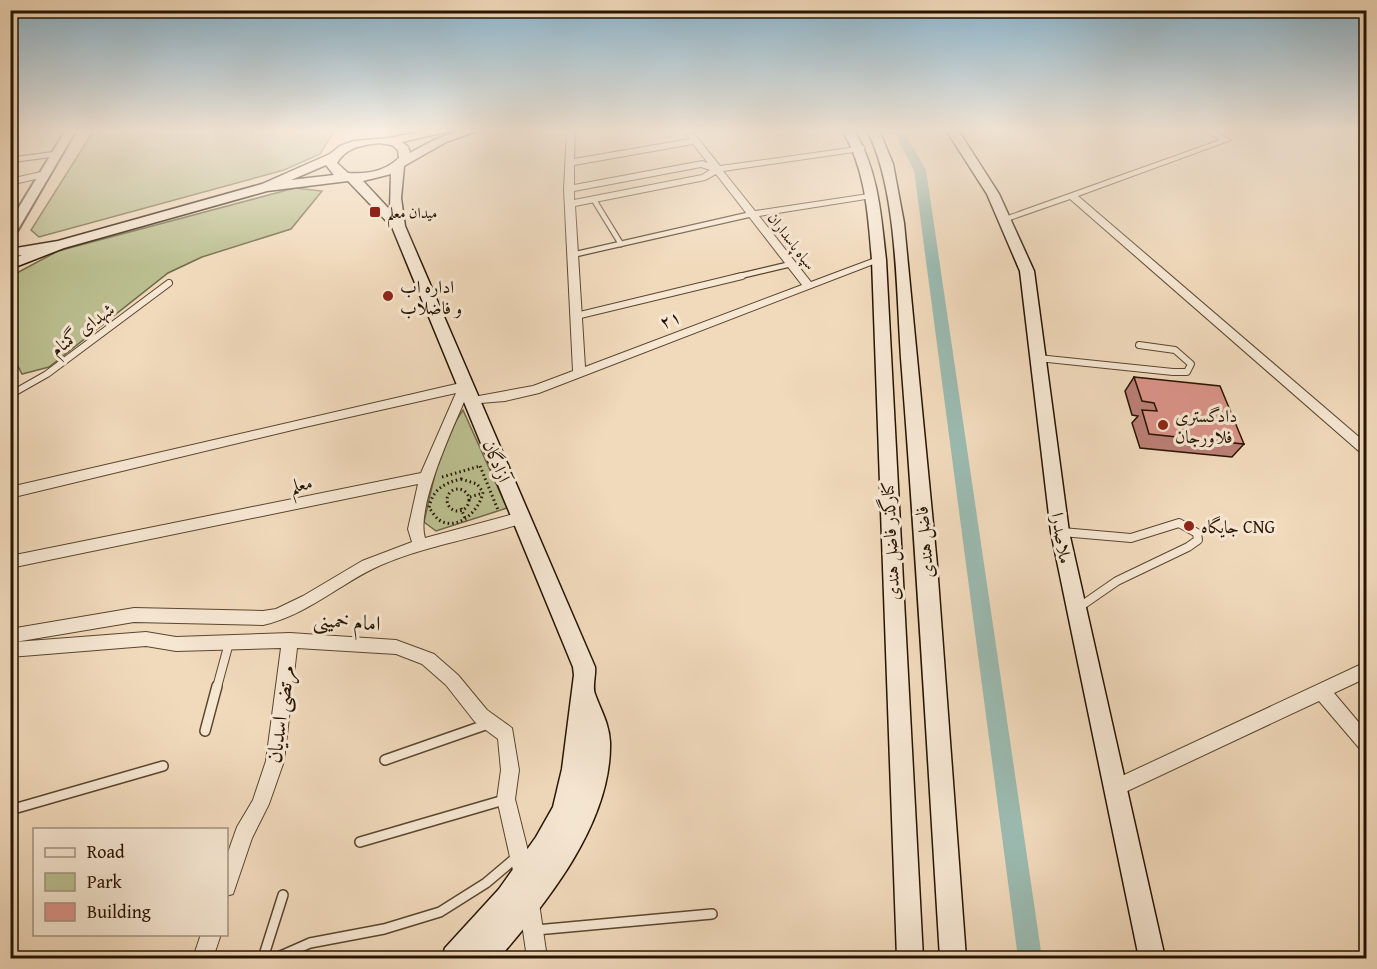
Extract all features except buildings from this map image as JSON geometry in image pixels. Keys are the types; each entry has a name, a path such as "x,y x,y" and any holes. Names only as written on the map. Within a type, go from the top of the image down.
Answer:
{"main road":[{"path":"266,188 292,175"},
{"path":"347,175 398,226"},
{"path":"10,265 15,258 11,253 59,244 266,188 374,175"},
{"path":"398,175 395,198 398,226"},
{"name":"کنارگذر فاضل هندی","path":"869,175 879,260 910,958"},
{"name":"فاضل هندی","path":"891,175 927,566 953,958"},
{"name":"ملاصدرا","path":"981,175 993,194 1027,271 1060,532 1152,958"},
{"name":"آزادگان","path":"398,226 584,667 584,698 581,704 574,769 564,811 545,846 522,865 455,958"},
{"path":"10,265 59,244"},
{"name":"آزادگان","path":"482,958 529,901 568,845 589,803 599,745 597,722 590,705 584,698"}],"street":[{"path":"10,182 40,175"},
{"path":"10,233 44,175"},
{"path":"569,175 579,374"},
{"path":"569,189 642,175"},
{"path":"571,204 708,175"},
{"name":"سپاه پاسداران","path":"722,175 808,286"},
{"path":"1004,219 1127,175"},
{"path":"752,214 872,195"},
{"path":"1071,195 1366,450"},
{"name":"۲۱","path":"10,493 307,422 469,393 525,392 579,374 879,260"},
{"path":"420,546 415,529 425,481 469,393"},
{"name":"معلم","path":"10,562 425,481"},
{"path":"10,636 134,615 263,618 282,615 316,598 351,573 380,559 521,518"},
{"name":"امام خمینی","path":"10,650 146,639 176,644 229,640 290,640 396,647 428,659 452,680 490,723 506,734 509,749 506,799 522,865"},
{"name":"مرتضی اسدیان","path":"228,877 244,834 260,804 275,761 290,640"},
{"path":"1115,788 1366,670"},
{"path":"1321,691 1366,743"},
{"path":"529,901 537,958"},
{"path":"203,958 210,936"}],"lane":[{"path":"594,200 621,244"},
{"path":"572,255 752,214"},
{"path":"576,316 791,264"},
{"name":"شهدای گمنام","path":"10,395 55,368 169,283"},
{"path":"1038,358 1173,372 1187,372 1191,364 1187,355 1175,348 1139,345"},
{"path":"1060,532 1131,538 1179,523 1197,533 1198,540 1188,547 1098,590 1077,609"},
{"path":"205,731 229,640"},
{"path":"385,759 490,723"},
{"path":"10,810 163,766"},
{"path":"360,842 506,799"},
{"path":"276,958 310,943 384,929 440,912 486,883 522,865"},
{"path":"263,958 283,895"},
{"path":"533,931 712,914"}],"path":[{"path":"477,456 503,523"},
{"path":"442,477 446,466"},
{"path":"425,481 480,466"},
{"path":"469,480 480,487 483,493 480,508 465,519 456,522 438,519 429,508 432,494 452,481 469,480"},
{"path":"452,481 454,491"},
{"path":"454,491 465,491 470,497 468,504 461,508 453,509 446,503 446,498 454,491"},
{"path":"470,497 483,493"},
{"path":"429,508 437,506"},
{"path":"461,508 465,519"}],"green space":[{"path":"66,175 265,175 39,237 31,230"},
{"path":"295,188 322,191 291,229 202,257 168,273 49,367 22,374 16,362 13,275 58,251"},
{"path":"463,410 507,508 436,531 424,522 442,450"}],"waterway":[{"path":"921,175 1030,958"}],"place":[{"name":"میدان معلم","path":"375,212"},
{"name":"اداره اب و فاضلاب","path":"388,296"},
{"name":"دادگستری فلاورجان","path":"1163,425"},
{"name":"جایگاه CNG","path":"1189,526"}]}
